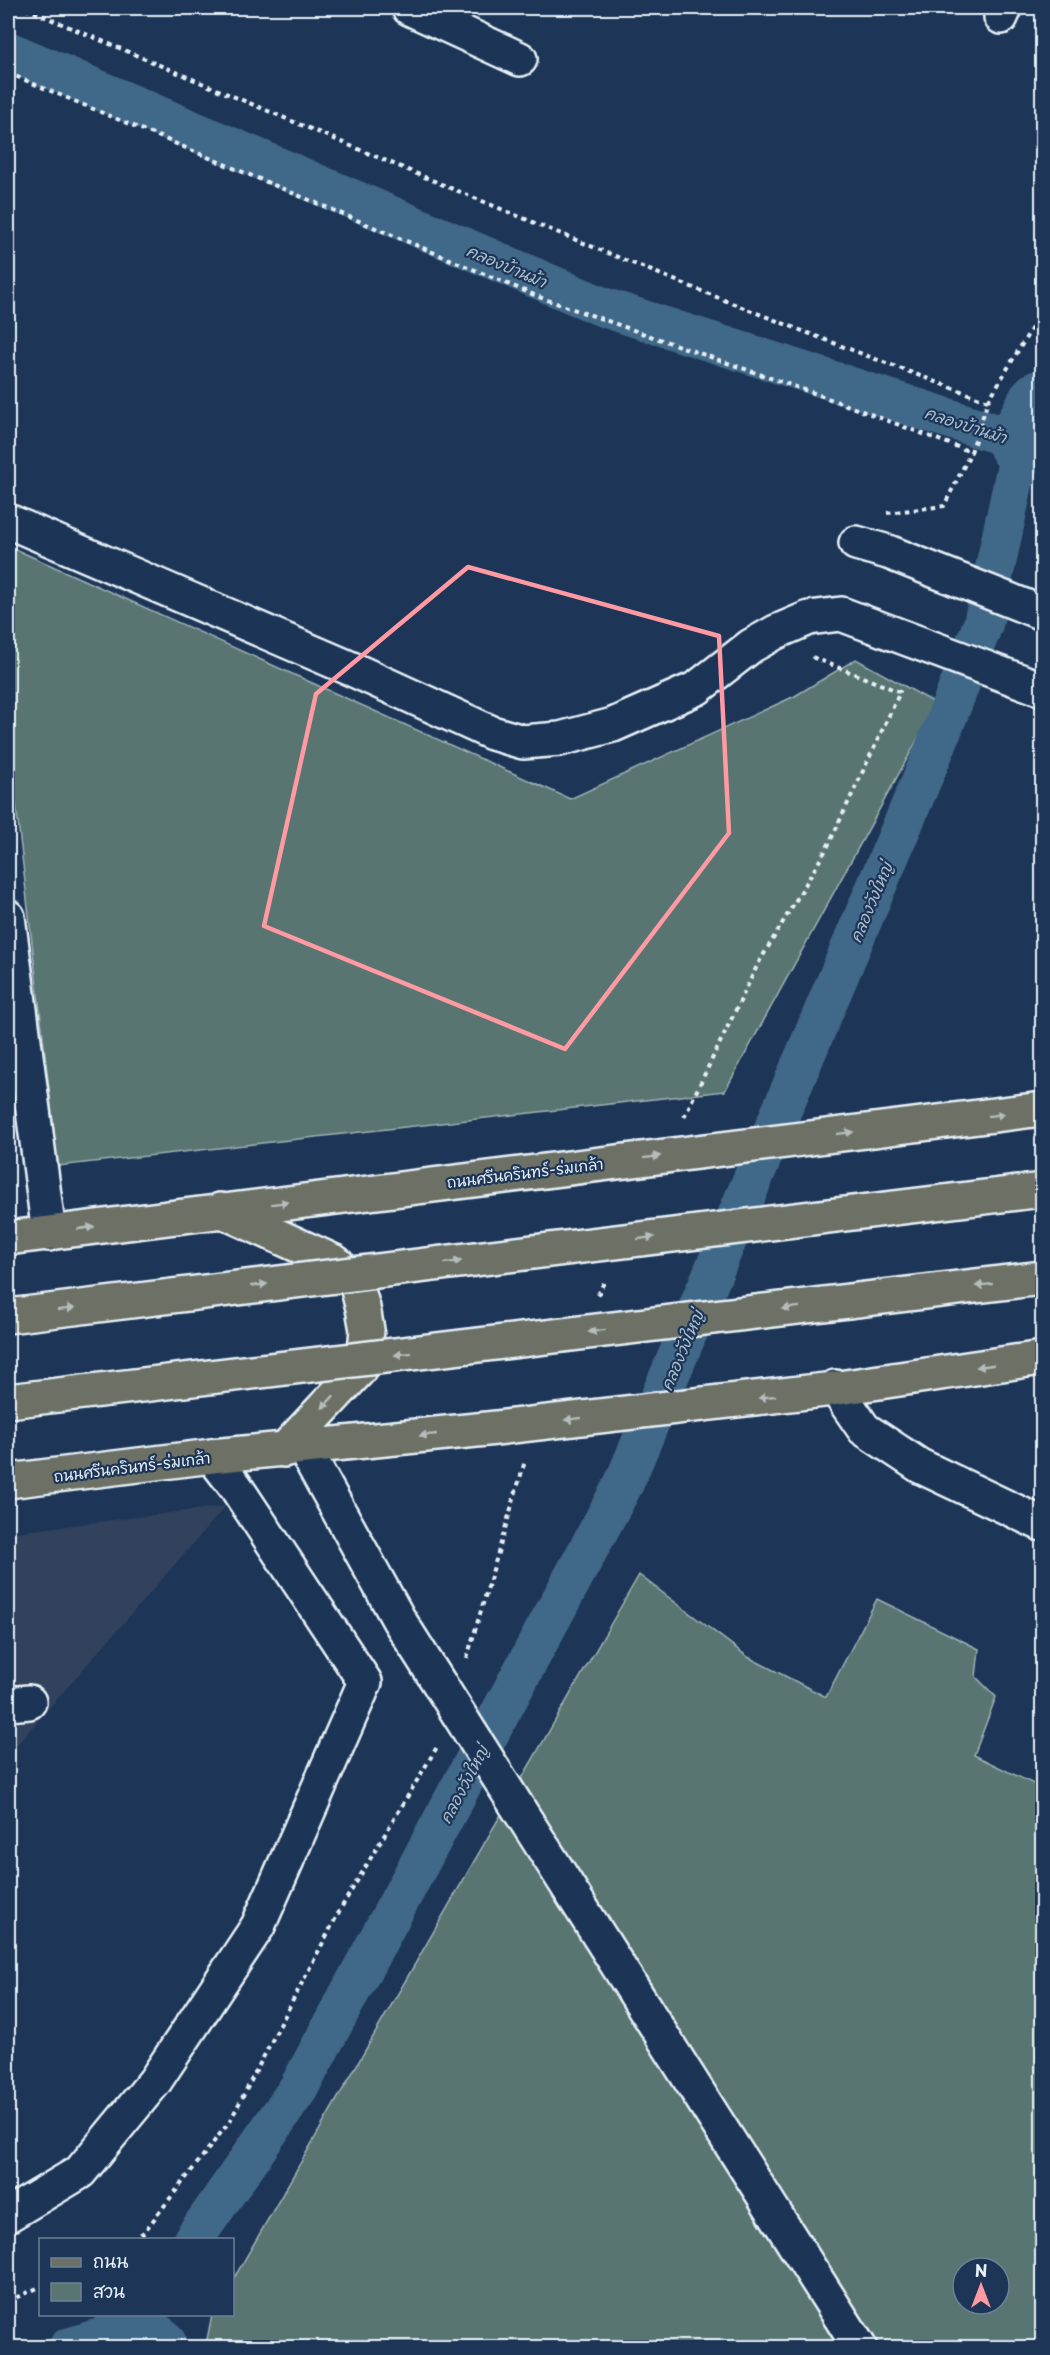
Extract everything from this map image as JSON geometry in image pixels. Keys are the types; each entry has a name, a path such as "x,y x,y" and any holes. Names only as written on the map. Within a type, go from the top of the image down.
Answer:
{"main road":[{"name":"ถนนศรีนครินทร์-ร่มเกล้า","path":"8,1238 1042,1109"},
{"path":"8,1316 1042,1190"},
{"path":"220,1210 335,1262 356,1283 367,1330 365,1350 359,1370 294,1449"},
{"path":"8,1401 1042,1278"},
{"name":"ถนนศรีนครินทร์-ร่มเกล้า","path":"8,1480 212,1456 487,1429 830,1389 1042,1358"}],"street":[{"path":"409,8 520,59"},
{"path":"8,521 354,670 492,733 524,742 560,739 613,724 697,688 751,646 776,632 810,618 841,614 1042,689"},
{"path":"856,543 888,552 1042,613"},
{"path":"8,916 49,1234"},
{"path":"830,1389 864,1429 920,1466 1042,1524"},
{"path":"294,1449 399,1620 860,2348"},
{"path":"8,2215 80,2172 161,2072 258,1926 365,1682 236,1487 212,1456"}],"path":[{"path":"24,8 584,244 877,360 988,401"},
{"path":"8,73 539,297 822,396 971,452 988,401 1042,311"},
{"path":"680,1125 758,964 827,848 900,692"},
{"path":"598,1296 608,1275"},
{"path":"464,1669 527,1455"},
{"path":"136,2238 144,2232 230,2121 341,1908 438,1746"},
{"path":"8,2301 39,2288"}],"highlighted area":[{"path":"468,567 719,636 729,833 565,1049 264,926 316,694"}],"shaded area":[{"path":"226,1506 57,1699 8,1755 8,1533"}],"green space":[{"path":"8,546 570,799 795,696 856,659 937,704 725,1091 58,1166 8,736"},
{"path":"639,1575 748,1657 826,1697 877,1599 979,1649 976,1677 996,1697 974,1755 1042,1788 1042,2347 210,2348 206,2344 212,2316 234,2316 234,2278"}],"waterway":[{"name":"คลองวังใหญ่","path":"8,51 603,307 1022,442 983,624 936,746 624,1483 298,2089 194,2238"},
{"name":"คลองวังใหญ่","path":"1022,442 1042,404"},
{"name":"คลองวังใหญ่","path":"68,2348 127,2330 138,2316"},
{"path":"127,2330 153,2348"}],"water label":[{"name":"คลองบ้านม้า","path":"507,265"},
{"name":"คลองบ้านม้า","path":"966,424"}]}
